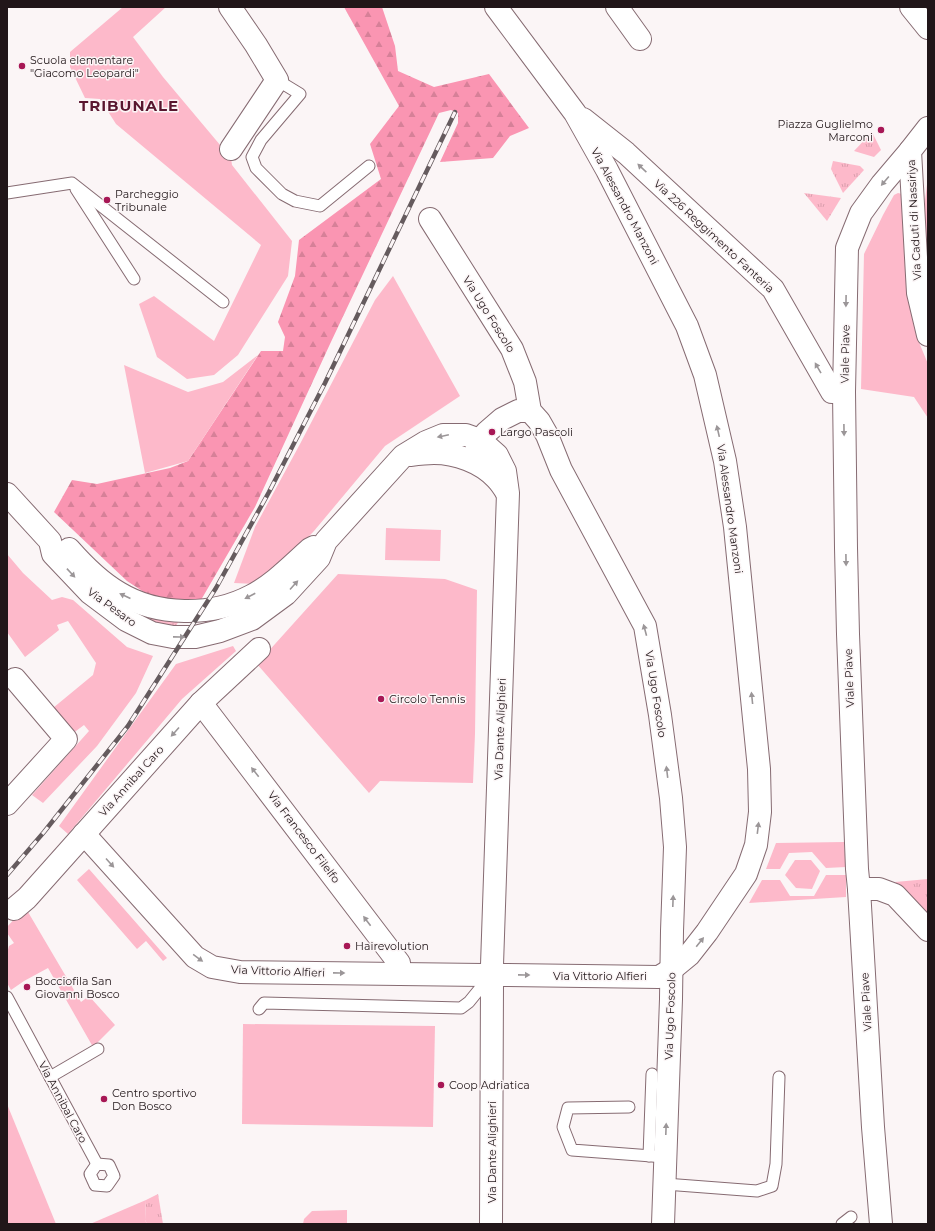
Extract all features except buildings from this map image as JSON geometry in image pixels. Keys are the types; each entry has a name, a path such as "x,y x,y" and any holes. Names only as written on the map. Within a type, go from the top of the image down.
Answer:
{"street":[{"path":"230,7 256,45 277,80 231,149"},
{"name":"Via Alessandro Manzoni","path":"496,7 575,113 607,170 687,326 705,376 725,461 735,528 759,769 760,812 756,845 746,874 707,932 689,955 672,969"},
{"path":"617,7 640,39"},
{"path":"910,7 928,28"},
{"name":"Via 226 Reggimento Fanteria","path":"575,113 626,153 773,289 832,392 844,392"},
{"path":"910,151 928,128"},
{"name":"Viale Piave","path":"882,1224 873,1128 857,869 848,634 844,392 847,248 861,213 882,184 910,151"},
{"name":"Via Caduti di Nassiriya","path":"910,151 918,293 928,335"},
{"name":"Via Ugo Foscolo","path":"430,219 512,349 525,382 530,411 539,421 547,435 561,470 645,626 660,715 675,847 672,969 657,1157 665,1184 663,1224"},
{"path":"472,461 480,440 502,419 518,411 530,411"},
{"name":"Via Pesaro","path":"7,494 50,541 53,554 90,593 126,620 152,633 173,637 195,637 220,631 252,619 286,594 319,558 326,541 402,456 426,442 443,435 466,435 480,440"},
{"path":"480,440 497,455 505,471 508,493"},
{"path":"402,456 435,453 460,457 472,461 485,468 496,477 508,493"},
{"name":"Via Dante Alighieri","path":"491,1224 491,976 508,493"},
{"name":"Via Annibal Caro","path":"10,912 27,898 201,703 259,649"},
{"path":"7,804 66,739 15,679"},
{"name":"Via Francesco Filelfo","path":"201,703 400,963 400,974"},
{"name":"Via Vittorio Alfieri","path":"84,834 195,957 212,967 240,972 659,977 672,969"},
{"path":"859,890 879,889 895,895 928,930"}],"lane":[{"path":"277,80 300,94 261,140 252,157 256,168 282,194 296,201 320,206 369,166"},
{"path":"7,193 72,182 223,302"},
{"path":"72,182 117,255 134,279"},
{"path":"259,1009 264,1003 461,1008 469,1002 491,976"},
{"name":"Via Annibal Caro","path":"7,997 97,1164"},
{"path":"50,1077 98,1050"},
{"path":"629,1107 568,1108 563,1127 572,1150 657,1157 652,1074"},
{"path":"665,1184 757,1190 772,1186 776,1164 779,1077"},
{"path":"842,1224 851,1217"}],"green space":[{"path":"123,7 166,7 133,37 163,77 231,158 232,165 292,241 288,276 238,355 214,375 187,379 157,357 139,304 154,296 214,341 261,245 116,124 100,99 85,98 70,67 70,52"},
{"path":"344,7 382,7 395,46 398,71 434,87 489,74 529,128 510,136 493,158 440,162 458,123 458,113 451,110 439,113 255,507 201,600 183,601 153,598 127,581 54,512 72,480 97,484 170,468 188,461 261,351 283,351 285,337 278,322 295,276 299,240 381,179 370,144 399,106"},
{"path":"872,132 881,150 874,157 854,151"},
{"path":"833,161 860,166 864,170 843,193 831,169"},
{"path":"928,176 928,301 924,209"},
{"path":"804,193 841,198 827,221"},
{"path":"898,193 902,194 909,303 916,335 928,364 928,418 914,397 861,389 864,254 894,195"},
{"path":"393,276 460,396 385,446 314,531 284,562 256,584 234,583 255,527 375,300"},
{"path":"258,355 188,461 145,473 124,365 188,392 223,382"},
{"path":"386,528 441,530 440,561 385,560"},
{"path":"7,554 23,573 52,600 62,597 73,600 127,647 153,656 136,693 97,746 43,803 32,795 89,731 84,725 72,734 53,708 93,675 96,663 68,621 57,625 59,630 25,657 7,632"},
{"name":"Circolo Tennis","path":"338,574 445,579 477,590 473,783 380,781 369,793 257,664"},
{"path":"125,606 180,619 173,631 155,625"},
{"path":"233,646 236,651 182,699 68,834 59,826 176,664"},
{"path":"844,842 846,867 826,868 812,852 789,853 780,869 766,869 776,843"},
{"path":"795,860 811,860 820,871 812,889 796,888 785,875"},
{"path":"89,869 167,958 163,961 146,941 137,949 77,880"},
{"path":"826,875 846,875 846,897 749,903 762,880 780,880 790,896 814,896"},
{"path":"928,879 928,917 895,882"},
{"path":"28,912 81,1002 89,996 115,1025 93,1047 48,968 11,990 7,983 7,953 9,946 14,943 7,933 7,927 18,915 20,918"},
{"path":"243,1024 435,1026 433,1127 242,1124"},
{"path":"7,1104 56,1224 7,1224"},
{"path":"158,1194 163,1224 147,1224 145,1220 146,1200"},
{"path":"146,1200 145,1220 147,1224 90,1224"},
{"path":"347,1210 347,1224 303,1224 304,1219 312,1211"}],"railway":[{"path":"7,875 44,832 128,726 216,588 269,492 325,383 455,112"}],"place":[{"name":"Scuola elementare \"Giacomo Leopardi\"","path":"22,66"},
{"name":"Piazza Guglielmo Marconi","path":"881,130"},
{"name":"Parcheggio Tribunale","path":"107,200"},
{"name":"Largo Pascoli","path":"492,432"},
{"name":"Circolo Tennis","path":"381,699"},
{"name":"Hairevolution","path":"347,946"},
{"name":"Bocciofila San Giovanni Bosco","path":"27,987"},
{"name":"Coop Adriatica","path":"441,1085"},
{"name":"Centro sportivo Don Bosco","path":"104,1099"}],"district":[{"name":"TRIBUNALE","path":"129,106"}]}
